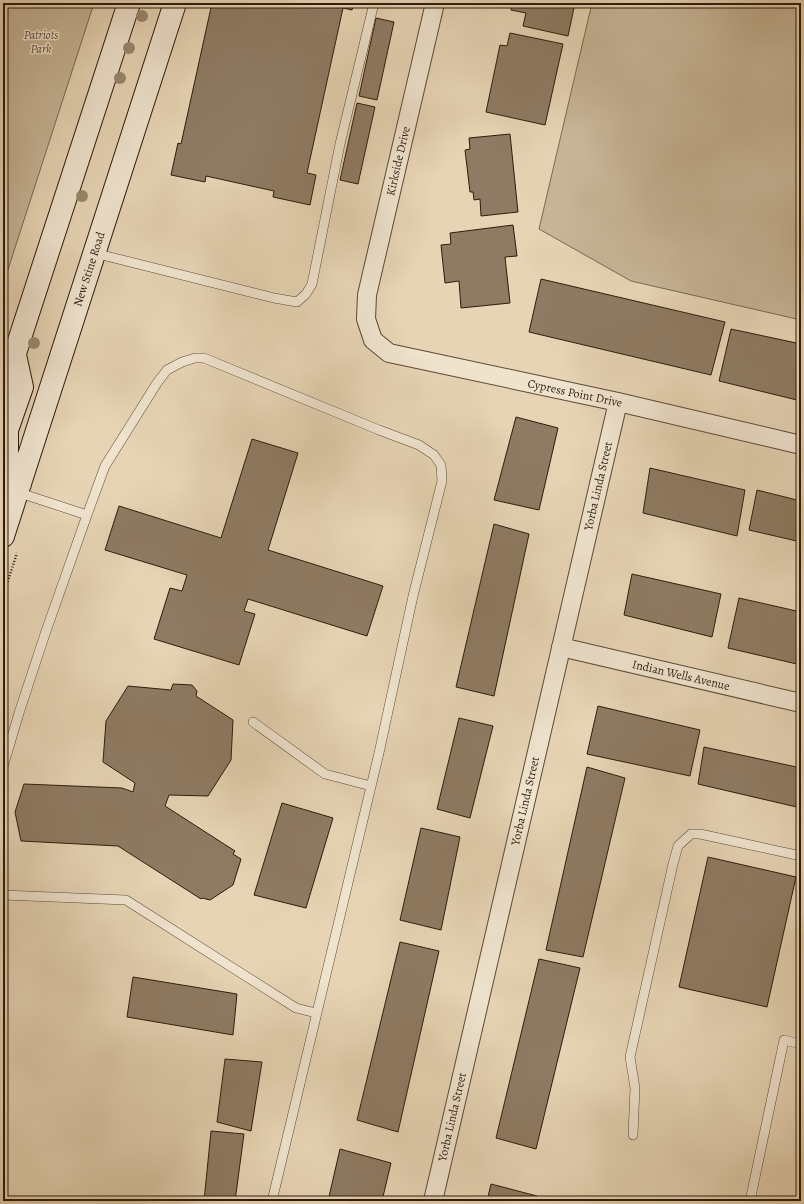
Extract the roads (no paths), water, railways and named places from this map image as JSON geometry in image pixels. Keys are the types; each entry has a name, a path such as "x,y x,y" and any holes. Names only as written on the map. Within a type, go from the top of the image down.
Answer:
{"main road":[{"path":"3,390 129,3"},
{"name":"New Stine Road","path":"3,536 176,3"},
{"path":"15,354 22,387 7,430 7,455 19,488"}],"street":[{"name":"Kirkside Drive","path":"366,319 368,295 435,3"},
{"name":"Cypress Point Drive","path":"366,319 373,340 389,353 618,402 801,445"},
{"name":"Yorba Linda Street","path":"433,1201 618,402"},
{"name":"Indian Wells Avenue","path":"561,647 801,703"}],"lane":[{"path":"94,253 274,298 298,302 306,294 312,284 340,144 374,3"},
{"path":"3,767 31,677 86,515 105,466 157,383 167,370 182,362 195,358 204,358 419,445 434,455 441,465 442,482 413,596 371,786 272,1201"},
{"path":"19,488 86,515"},
{"path":"253,722 325,774 371,786"},
{"path":"633,1135 635,1088 630,1057 678,846 690,834 700,834 801,856"},
{"path":"3,894 126,900 296,1008 316,1013"},
{"path":"750,1201 784,1040 801,1044"}],"park label":[{"name":"Patriots Park","path":"41,42"}]}
